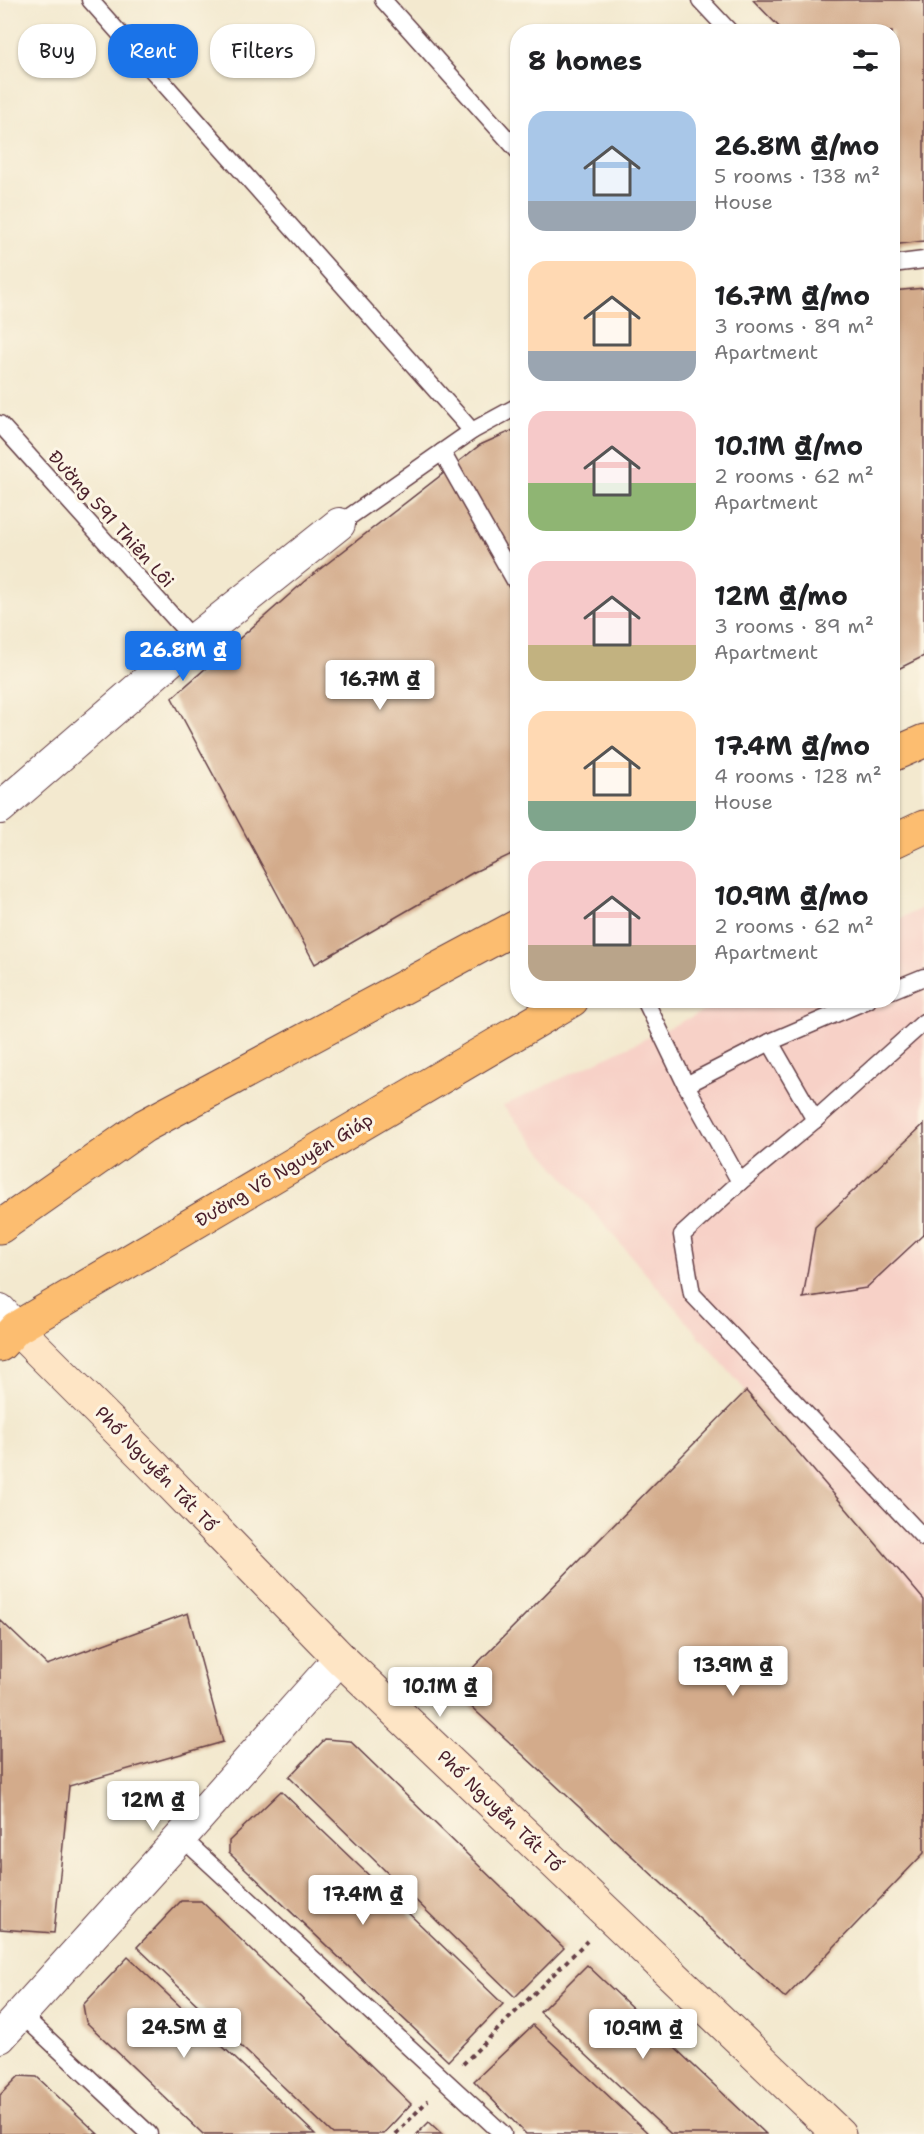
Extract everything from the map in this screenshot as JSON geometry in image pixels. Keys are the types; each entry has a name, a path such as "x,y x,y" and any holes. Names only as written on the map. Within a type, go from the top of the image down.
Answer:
{"main road":[{"path":"900,752 924,741"},
{"path":"900,839 924,827"},
{"path":"0,1227 144,1126 510,930"},
{"name":"Đường Võ Nguyên Giáp","path":"5,1328 558,1008"}],"street":[{"path":"0,808 194,640 339,524"},
{"name":"Phố Nguyễn Tất Tố","path":"5,1328 147,1459 340,1658 839,2134"},
{"path":"0,2037 340,1658"}],"lane":[{"path":"90,0 472,431"},
{"path":"383,0 510,142"},
{"path":"700,0 722,24"},
{"path":"900,263 924,260"},
{"path":"339,524 472,431 510,410"},
{"name":"Đường 591 Thiên Lôi","path":"0,424 194,640"},
{"path":"442,452 510,572"},
{"path":"900,987 924,977"},
{"path":"649,1008 686,1085 740,1182"},
{"path":"686,1085 770,1042 849,1008"},
{"path":"922,1532 692,1294 682,1235 924,1022"},
{"path":"770,1042 815,1120"},
{"path":"181,1837 503,2134"},
{"path":"21,2014 149,2134"}],"path":[{"path":"396,2134 611,1917"}],"shaded area":[{"path":"924,907 924,1600 503,1106 710,1008 900,1008 900,919"}],"building":[{"path":"753,0 924,0 924,241 900,244 900,24 776,24"},
{"path":"924,288 924,656 900,668 900,290"},
{"path":"510,432 510,855 474,872 315,964 172,698 306,580 480,445"},
{"path":"924,1124 924,1234 866,1288 803,1298 815,1227"},
{"path":"746,1391 924,1600 924,1853 785,1998 452,1689"},
{"path":"188,1613 223,1742 69,1786 54,1933 0,1929 0,1620 47,1665"},
{"path":"325,1739 350,1741 564,1948 515,1997 289,1777"},
{"path":"281,1791 503,2004 448,2061 229,1853 229,1841"},
{"path":"181,1901 201,1901 411,2104 383,2134 333,2134 137,1947"},
{"path":"128,1957 315,2134 203,2134 86,2022 83,2005"},
{"path":"587,1965 766,2134 671,2134 540,2012"},
{"path":"533,2025 649,2134 526,2134 474,2081"},
{"path":"19,2076 37,2077 98,2134 0,2134 0,2095"},
{"path":"429,2122 442,2134 417,2134"}]}
